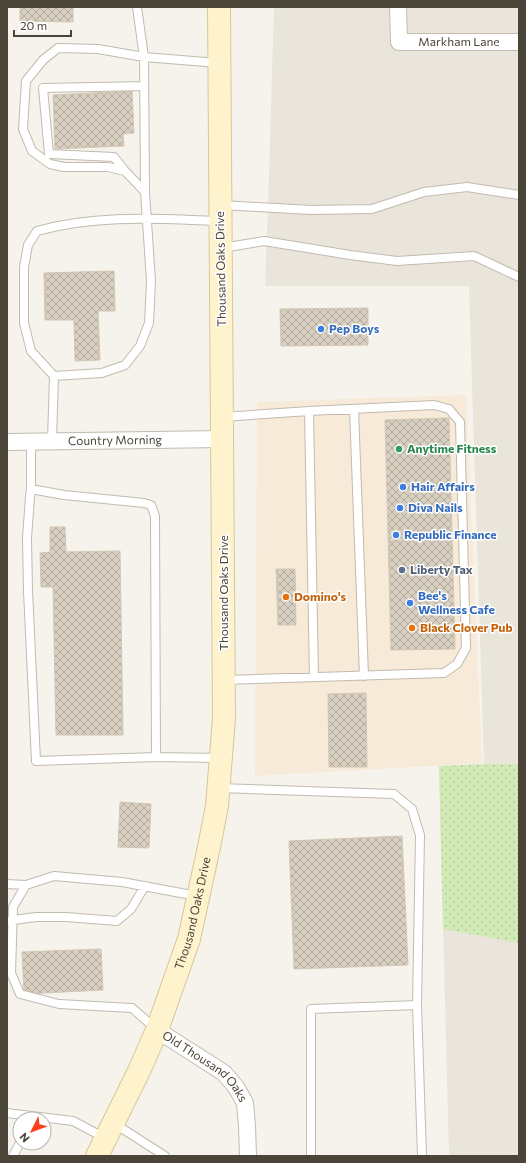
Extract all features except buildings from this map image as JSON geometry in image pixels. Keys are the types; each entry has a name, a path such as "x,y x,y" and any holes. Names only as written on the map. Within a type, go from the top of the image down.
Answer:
{"main road":[{"name":"Thousand Oaks Drive","path":"105,1139 139,1071 157,1030 189,939 209,847 218,788 224,718 219,7"}],"street":[{"name":"Markham Lane","path":"398,7 399,42 519,42"},
{"name":"Country Morning","path":"7,442 223,439"},
{"name":"Old Thousand Oaks","path":"157,1030 224,1073 236,1087 245,1103 248,1126 248,1156"}],"lane":[{"path":"54,376 102,373 125,365 140,346 149,323 151,281 145,192 144,57 137,7"},
{"path":"125,171 108,167 64,167 50,164 32,151 24,129 26,82 43,60 58,48 98,49 144,57 220,63"},
{"path":"144,86 43,88 49,154 114,157 145,192"},
{"path":"52,441 54,376 31,351 24,322 24,267 28,245 37,231 53,226 121,218 147,218 221,213 372,209 424,192 467,187 519,195"},
{"path":"221,248 264,241 398,261 474,256 519,277"},
{"path":"222,418 308,411 434,405 449,409 460,422 466,648 457,664 444,673 224,680"},
{"path":"354,409 364,676"},
{"path":"308,411 314,677"},
{"path":"31,442 32,489 27,538 36,761 156,757 221,758"},
{"path":"32,489 64,495 144,503 151,506 155,516 156,757"},
{"path":"218,788 394,794 412,809 420,835 417,1005 422,1156"},
{"path":"7,884 26,885 54,876 122,882 198,896"},
{"path":"26,885 12,907 10,921 11,973 20,994 59,1004 132,1008 157,1030"},
{"path":"10,921 36,917 66,917 116,921 131,908 145,886"},
{"path":"311,1156 311,1009 417,1005"},
{"path":"52,1119 73,1121 105,1139 165,1156"}],"shaded area":[{"path":"274,7 519,7 519,1156 449,1156 439,766 484,764 469,286 265,286"},
{"path":"466,395 482,763 255,776 257,402"}],"green space":[{"path":"519,764 519,943 443,929 439,766"}],"place":[{"name":"Pep Boys","path":"321,329"},
{"name":"Anytime Fitness","path":"399,449"},
{"name":"Hair Affairs","path":"403,487"},
{"name":"Diva Nails","path":"400,508"},
{"name":"Republic Finance","path":"396,535"},
{"name":"Liberty Tax","path":"402,570"},
{"name":"Domino's","path":"286,597"},
{"name":"Bee's Wellness Cafe","path":"410,603"},
{"name":"Black Clover Pub","path":"412,628"}]}
